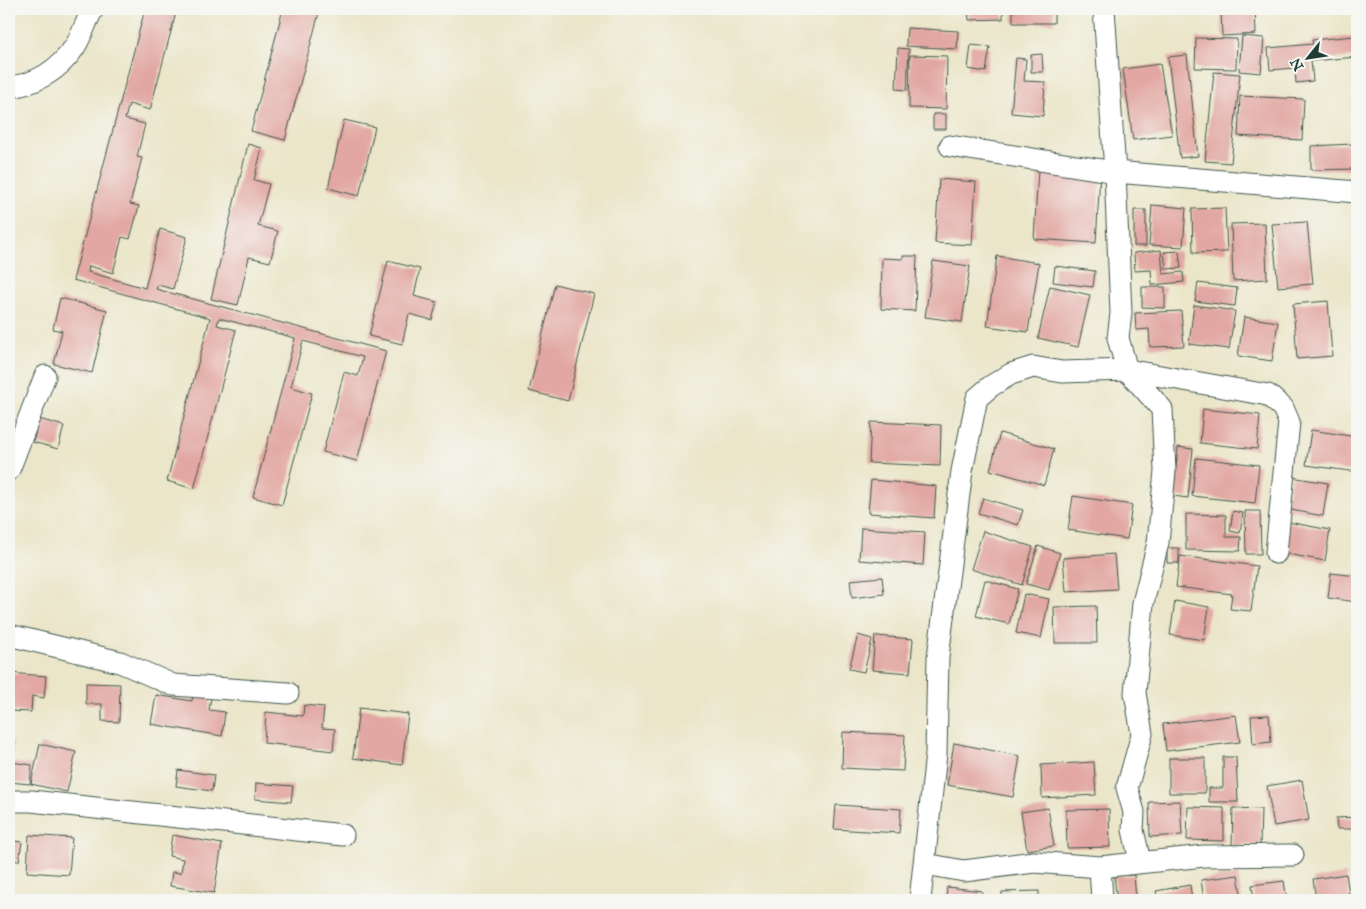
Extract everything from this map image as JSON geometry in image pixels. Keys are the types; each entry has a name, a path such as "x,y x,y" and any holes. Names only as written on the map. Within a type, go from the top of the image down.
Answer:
{"street":[{"path":"9,87 37,80 54,70 74,48 93,9"},
{"path":"1104,9 1115,172 1121,313 1118,338 1127,370 1162,409 1165,471 1158,543 1143,603 1139,643 1135,692 1142,734 1128,788 1134,812 1133,830 1140,861"},
{"path":"950,146 1115,172 1357,192"},
{"path":"920,900 936,754 938,657 962,471 977,398 1006,377 1033,367 1062,372 1127,370 1261,392 1276,399 1289,422 1276,553"},
{"path":"9,470 45,376"},
{"path":"9,635 120,662 173,685 288,693"},
{"path":"9,801 41,802 343,835"},
{"path":"925,864 964,871 1034,862 1100,867 1140,861 1204,856 1293,855"},
{"path":"1100,867 1102,900"}],"building":[{"path":"145,9 177,9 150,110 129,104 125,119 145,124 137,157 142,158 130,204 139,206 130,239 122,237 113,273 89,266 88,272 145,288 160,229 187,237 173,289 158,285 156,289 386,351 357,461 323,452 344,372 358,376 363,357 303,341 291,387 312,393 282,505 253,497 295,338 219,318 217,325 236,330 194,489 167,481 210,318 73,280"},
{"path":"283,9 320,9 285,140 251,131"},
{"path":"968,9 1003,9 1003,19 969,20"},
{"path":"1013,9 1054,9 1054,23 1013,23"},
{"path":"1255,9 1256,34 1222,36 1221,10"},
{"path":"907,28 958,31 957,49 906,46"},
{"path":"1242,36 1264,38 1261,73 1239,71"},
{"path":"1355,36 1357,57 1311,61 1313,81 1296,83 1295,68 1270,70 1268,48 1313,44 1312,40"},
{"path":"1196,38 1237,39 1236,69 1195,68"},
{"path":"971,45 990,47 986,72 968,69"},
{"path":"898,48 909,49 907,90 896,89"},
{"path":"1042,54 1043,72 1031,72 1031,55"},
{"path":"910,55 947,56 946,109 909,108"},
{"path":"1187,55 1198,156 1180,158 1168,57"},
{"path":"1016,58 1026,59 1024,81 1045,82 1043,116 1011,113"},
{"path":"1160,64 1172,135 1133,140 1123,69"},
{"path":"1214,72 1240,74 1231,163 1205,161"},
{"path":"1240,96 1304,99 1302,140 1238,136"},
{"path":"933,114 946,114 946,129 933,129"},
{"path":"344,120 375,127 359,196 328,188"},
{"path":"248,144 262,148 254,180 269,184 258,226 278,231 270,262 249,257 238,305 211,299"},
{"path":"1353,144 1354,169 1311,170 1311,146"},
{"path":"1038,170 1100,174 1096,243 1034,239"},
{"path":"939,179 976,182 972,245 935,243"},
{"path":"1152,205 1186,208 1183,247 1149,245"},
{"path":"1225,208 1227,252 1193,253 1192,209"},
{"path":"1134,210 1146,210 1146,246 1134,246"},
{"path":"1307,222 1313,284 1278,287 1272,224"},
{"path":"1265,223 1267,279 1233,281 1231,224"},
{"path":"1161,250 1163,274 1183,272 1184,282 1152,285 1151,270 1135,271 1134,253"},
{"path":"1179,251 1181,268 1166,269 1164,252"},
{"path":"903,256 917,256 915,311 881,309 882,258 903,259"},
{"path":"997,256 1039,263 1028,332 987,326"},
{"path":"388,261 420,269 414,296 437,302 432,320 409,314 402,344 369,336"},
{"path":"933,261 970,266 962,322 925,317"},
{"path":"1055,266 1095,271 1093,287 1053,282"},
{"path":"1198,283 1237,288 1235,306 1195,301"},
{"path":"555,284 594,294 568,401 529,391"},
{"path":"1050,286 1090,295 1078,347 1038,338"},
{"path":"1142,287 1165,287 1165,308 1142,307"},
{"path":"60,298 107,310 92,373 54,364 62,331 53,329"},
{"path":"1328,301 1332,356 1297,359 1293,304"},
{"path":"1194,305 1235,311 1229,349 1189,344"},
{"path":"1181,311 1184,346 1150,347 1149,329 1136,330 1135,313"},
{"path":"1244,317 1278,322 1272,361 1238,356"},
{"path":"1203,409 1260,415 1257,449 1200,443"},
{"path":"39,419 64,426 58,449 33,442"},
{"path":"871,422 941,425 940,466 869,463"},
{"path":"1311,430 1357,437 1357,472 1306,465"},
{"path":"1000,433 1054,449 1044,485 990,470"},
{"path":"1178,447 1193,449 1188,498 1173,496"},
{"path":"1196,458 1259,465 1255,503 1192,496"},
{"path":"1291,477 1328,483 1323,516 1286,509"},
{"path":"871,480 936,486 934,518 868,513"},
{"path":"1073,496 1132,505 1127,539 1068,530"},
{"path":"983,498 1023,510 1018,525 978,513"},
{"path":"1233,511 1243,513 1240,533 1230,531"},
{"path":"1245,511 1260,511 1261,554 1246,554"},
{"path":"1186,514 1226,515 1226,537 1241,537 1240,551 1186,550"},
{"path":"1288,522 1330,530 1325,561 1282,553"},
{"path":"861,528 925,532 923,565 859,560"},
{"path":"983,531 1033,547 1022,585 971,569"},
{"path":"1038,546 1060,553 1049,590 1026,584"},
{"path":"1167,548 1179,548 1179,563 1167,563"},
{"path":"1114,554 1117,589 1066,592 1063,558"},
{"path":"1180,556 1257,566 1251,611 1230,609 1232,594 1176,587"},
{"path":"1331,573 1357,576 1357,602 1328,598"},
{"path":"882,577 884,594 852,598 850,580"},
{"path":"985,580 1018,589 1009,624 976,616"},
{"path":"1024,594 1049,599 1041,638 1016,633"},
{"path":"1175,601 1209,607 1204,640 1170,635"},
{"path":"1096,606 1097,643 1055,643 1054,607"},
{"path":"858,635 872,639 864,672 849,669"},
{"path":"875,636 913,639 910,673 872,670"},
{"path":"9,673 46,676 44,698 32,696 31,712 10,711 12,694 9,694"},
{"path":"86,683 120,684 119,722 102,721 102,704 86,704"},
{"path":"194,688 212,691 209,710 225,712 222,736 151,724 156,695 192,701"},
{"path":"304,705 324,707 322,728 335,729 333,751 264,743 266,712 303,716"},
{"path":"359,708 408,714 402,765 353,758"},
{"path":"1236,715 1240,742 1166,751 1163,724"},
{"path":"1269,715 1271,742 1253,744 1251,716"},
{"path":"843,732 905,735 903,771 842,768"},
{"path":"9,742 13,742 11,762 32,765 30,784 9,782"},
{"path":"954,743 1020,756 1013,797 947,785"},
{"path":"40,744 76,752 67,792 31,784"},
{"path":"1223,757 1236,757 1238,802 1209,802 1209,788 1223,788"},
{"path":"1169,758 1205,758 1205,793 1169,793"},
{"path":"1094,762 1096,795 1042,798 1041,765"},
{"path":"178,770 214,775 212,791 176,786"},
{"path":"1302,780 1309,820 1274,826 1267,786"},
{"path":"256,783 293,786 291,802 255,799"},
{"path":"1180,801 1182,835 1150,837 1149,802"},
{"path":"836,805 901,809 899,833 834,829"},
{"path":"1188,807 1224,808 1224,841 1187,840"},
{"path":"1048,808 1054,846 1027,850 1021,812"},
{"path":"1233,808 1261,809 1260,845 1232,845"},
{"path":"1109,809 1110,847 1067,848 1066,810"},
{"path":"1357,817 1357,829 1337,829 1336,818"},
{"path":"29,835 72,838 69,875 27,872"},
{"path":"172,835 222,844 214,893 170,886 172,872 181,873 183,859 169,856"},
{"path":"13,841 22,842 19,861 10,860"},
{"path":"1346,874 1350,900 1316,900 1313,879"},
{"path":"1134,875 1136,900 1117,900 1114,876"},
{"path":"1238,875 1242,900 1204,900 1201,880"},
{"path":"1284,881 1287,900 1254,900 1252,885"},
{"path":"1190,885 1192,900 1158,900 1156,891"},
{"path":"947,887 982,891 981,900 946,900"},
{"path":"1039,891 1039,900 1002,900 1002,892"}]}
